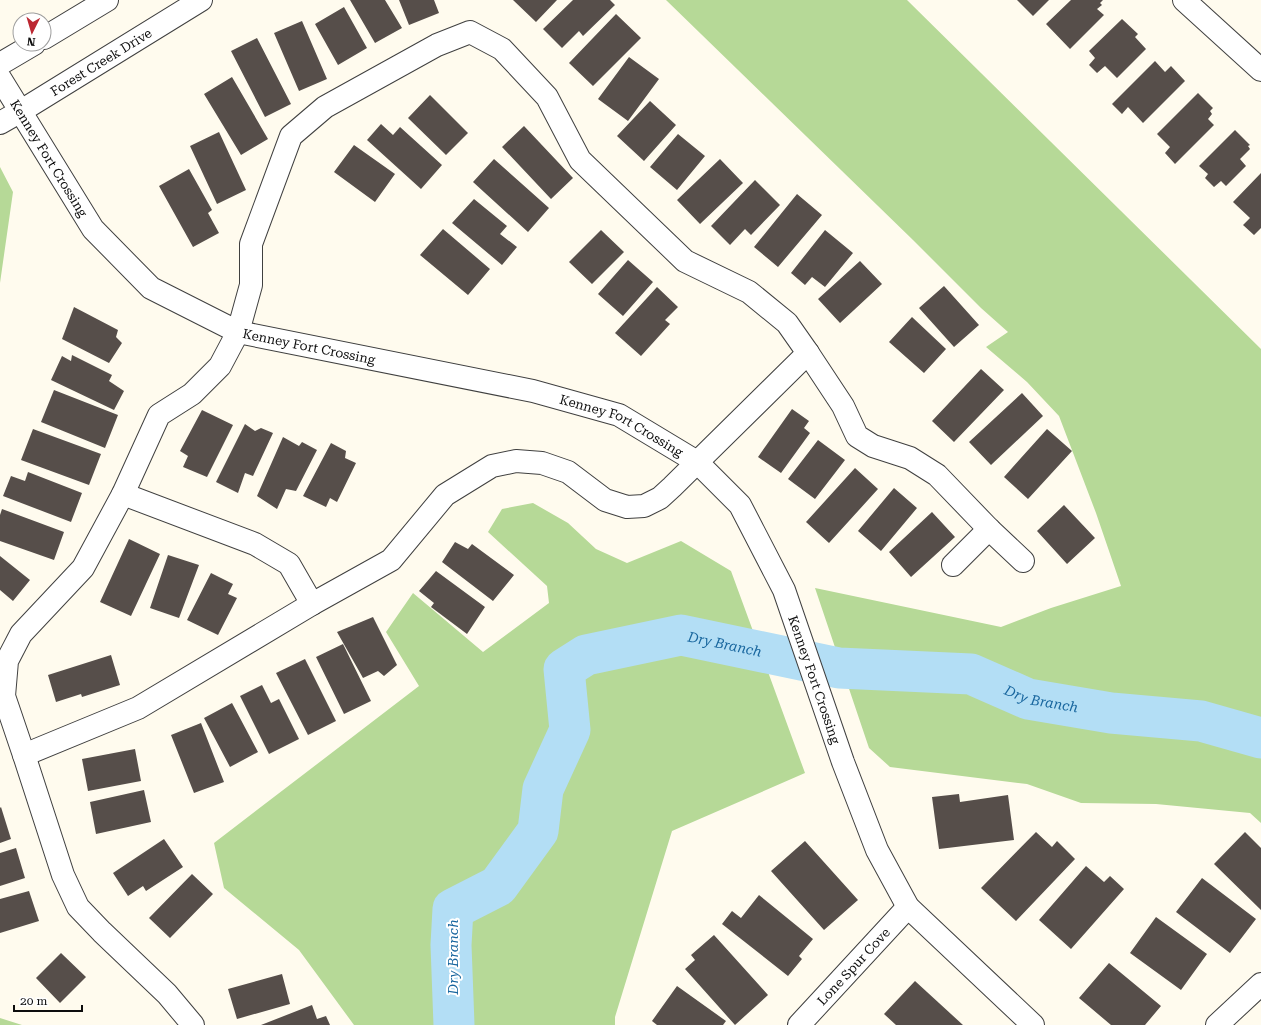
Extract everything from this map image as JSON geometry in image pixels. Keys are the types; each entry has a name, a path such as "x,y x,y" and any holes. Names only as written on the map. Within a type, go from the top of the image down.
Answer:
{"street":[{"path":"52,33 107,0"},
{"name":"Forest Creek Drive","path":"0,123 201,0"},
{"path":"1184,0 1258,62"},
{"path":"193,1025 167,994 102,932 78,906 62,875 4,696 7,661 21,634 83,568 123,494 159,415 192,394 220,366 238,332 251,285 251,244 291,136 325,107 437,45 470,32 502,49 547,97 580,160 685,262 749,292 787,322 843,406 857,436 873,446 910,458 937,475 988,529 1023,561"},
{"path":"0,64 20,52"},
{"name":"Kenney Fort Crossing","path":"0,78 93,229 151,288 238,332 533,391 619,415 697,462 740,505 784,590 843,762 877,850 908,907 1033,1025"},
{"path":"24,755 138,708 312,604 391,560 445,495 492,466 516,461 542,463 568,472 605,500 627,507 644,506 660,498 808,353"},
{"path":"123,494 255,544 289,564 312,604"},
{"path":"953,565 988,529"},
{"name":"Lone Spur Cove","path":"799,1025 908,907"},
{"path":"1217,1025 1261,984"}],"green space":[{"path":"666,0 907,0 1261,349 1261,823 1250,813 1156,804 1081,803 1027,784 890,767 869,748 815,588 1001,627 1051,608 1121,586 1096,513 1059,416 1027,382 986,347 1008,332 981,308"},
{"path":"0,167 13,192 0,283"},
{"path":"533,503 568,523 596,549 627,563 681,541 731,571 805,773 672,831 615,1017 615,1025 354,1025 299,950 224,888 214,843 419,686 386,632 413,593 483,652 549,603 547,586 488,532 502,509"},
{"path":"0,1018 22,1025 0,1025"}],"building":[{"path":"350,0 385,0 402,28 375,43"},
{"path":"399,0 434,0 439,13 409,25"},
{"path":"513,0 557,0 536,22"},
{"path":"573,0 610,0 615,5 583,36 579,31 562,48 543,29"},
{"path":"1017,0 1049,0 1033,16"},
{"path":"1071,0 1103,0 1100,3 1102,5 1097,9 1104,15 1070,49 1046,24"},
{"path":"344,7 367,48 338,65 315,24"},
{"path":"616,14 641,38 593,86 569,63"},
{"path":"1122,19 1138,34 1135,37 1146,49 1117,78 1105,66 1097,73 1089,65 1095,58 1089,51"},
{"path":"302,21 327,79 299,91 274,33"},
{"path":"257,38 291,104 265,117 231,51"},
{"path":"629,57 659,79 628,121 598,99"},
{"path":"1155,61 1165,72 1171,66 1185,81 1143,123 1128,107 1122,114 1112,104"},
{"path":"232,77 268,139 241,155 204,94"},
{"path":"1198,93 1213,108 1210,111 1212,114 1208,119 1214,125 1175,164 1165,153 1170,147 1157,134"},
{"path":"430,95 468,133 446,155 408,118"},
{"path":"650,101 676,125 644,161 617,136"},
{"path":"381,124 393,135 400,127 442,165 421,189 367,140"},
{"path":"524,126 573,178 551,199 502,147"},
{"path":"1235,130 1250,145 1248,146 1250,149 1240,159 1246,166 1226,186 1221,181 1214,187 1205,178 1208,174 1199,166"},
{"path":"219,132 246,190 217,204 190,146"},
{"path":"678,134 705,156 677,190 650,167"},
{"path":"354,145 395,174 375,202 334,172"},
{"path":"494,159 549,208 528,232 473,182"},
{"path":"720,159 743,183 700,224 677,200"},
{"path":"189,169 212,210 208,213 219,233 193,247 159,186"},
{"path":"1261,173 1261,228 1254,235 1243,225 1250,218 1233,202"},
{"path":"755,180 780,205 751,235 745,229 730,245 711,226"},
{"path":"797,194 822,215 778,267 754,247"},
{"path":"474,199 507,226 500,234 517,247 502,265 452,223"},
{"path":"443,229 490,269 468,295 420,255"},
{"path":"601,230 624,252 592,284 569,262"},
{"path":"825,230 853,253 825,287 812,277 805,285 791,273"},
{"path":"628,260 653,282 623,316 598,294"},
{"path":"860,261 882,284 840,323 818,299"},
{"path":"944,286 979,325 954,347 919,308"},
{"path":"657,287 678,307 665,320 670,324 641,356 615,333"},
{"path":"74,307 118,330 116,337 122,343 109,363 62,339"},
{"path":"912,317 946,349 924,373 889,342"},
{"path":"72,355 112,375 109,381 124,391 114,410 51,380 62,356 71,361"},
{"path":"981,369 1004,390 954,442 932,421"},
{"path":"54,390 118,415 105,448 41,422"},
{"path":"1022,393 1043,416 991,465 969,442"},
{"path":"792,409 809,421 804,428 810,433 781,473 758,457"},
{"path":"202,410 233,425 207,477 183,467 188,456 180,451"},
{"path":"245,424 255,431 261,428 273,433 253,476 245,473 238,493 216,482"},
{"path":"33,429 101,454 89,485 21,460"},
{"path":"1047,429 1072,451 1028,499 1004,477"},
{"path":"283,437 299,446 302,442 317,450 296,491 286,489 277,509 257,496"},
{"path":"818,440 845,460 815,499 788,479"},
{"path":"331,443 346,451 345,458 356,463 337,502 330,498 326,507 303,496"},
{"path":"855,468 878,489 829,543 806,522"},
{"path":"28,472 82,493 71,522 3,496 11,476 25,481"},
{"path":"894,488 917,508 881,551 858,531"},
{"path":"1064,505 1095,538 1067,564 1037,531"},
{"path":"2,509 64,532 54,560 0,541 0,515"},
{"path":"932,512 955,537 911,577 889,552"},
{"path":"129,539 160,554 131,616 100,602"},
{"path":"455,542 468,549 472,544 514,575 493,601 442,562"},
{"path":"168,555 199,565 179,618 150,608"},
{"path":"0,556 30,580 13,601 0,590"},
{"path":"436,571 485,607 467,634 431,607 434,603 419,591"},
{"path":"211,573 233,584 228,594 237,598 218,635 187,620"},
{"path":"373,617 397,665 384,676 378,671 363,678 337,632"},
{"path":"343,644 371,701 344,714 316,657"},
{"path":"111,655 120,685 82,697 81,694 56,702 48,675"},
{"path":"305,659 336,721 308,735 276,673"},
{"path":"262,685 271,703 279,699 299,739 269,754 240,696"},
{"path":"232,703 258,752 230,767 204,718"},
{"path":"201,723 224,782 194,793 171,735"},
{"path":"135,749 141,781 88,791 82,759"},
{"path":"144,790 151,822 96,834 90,802"},
{"path":"959,794 960,802 1008,795 1014,840 939,849 932,797"},
{"path":"1,807 11,839 0,843 0,808"},
{"path":"1036,832 1052,847 1057,841 1075,859 1016,921 981,888"},
{"path":"1245,832 1261,848 1261,910 1214,864"},
{"path":"164,839 183,867 146,891 143,886 128,896 113,873"},
{"path":"805,841 858,900 824,930 771,871"},
{"path":"16,848 25,878 0,886 0,853"},
{"path":"1086,866 1104,882 1110,876 1124,889 1071,949 1039,920"},
{"path":"192,874 213,894 170,938 149,918"},
{"path":"1202,878 1256,919 1230,953 1176,912"},
{"path":"29,891 39,921 0,933 0,899"},
{"path":"759,895 813,939 799,956 802,959 788,976 722,924 732,911 741,918"},
{"path":"1156,917 1207,954 1181,990 1130,953"},
{"path":"714,935 768,995 735,1025 685,969 695,960 691,955"},
{"path":"61,953 86,977 60,1003 36,978"},
{"path":"1109,963 1161,1006 1145,1025 1111,1025 1079,998"},
{"path":"282,974 290,1004 237,1019 228,989"},
{"path":"915,981 963,1025 896,1025 884,1014"},
{"path":"677,986 726,1021 723,1025 657,1025 652,1021"},
{"path":"312,1005 317,1019 326,1016 330,1025 261,1025"}],"waterway":[{"name":"Dry Branch","path":"454,1025 451,945 453,909 498,886 538,831 543,789 570,730 564,669 586,655 681,635 839,668 971,674 1028,699 1111,713 1201,721 1261,738"}]}
